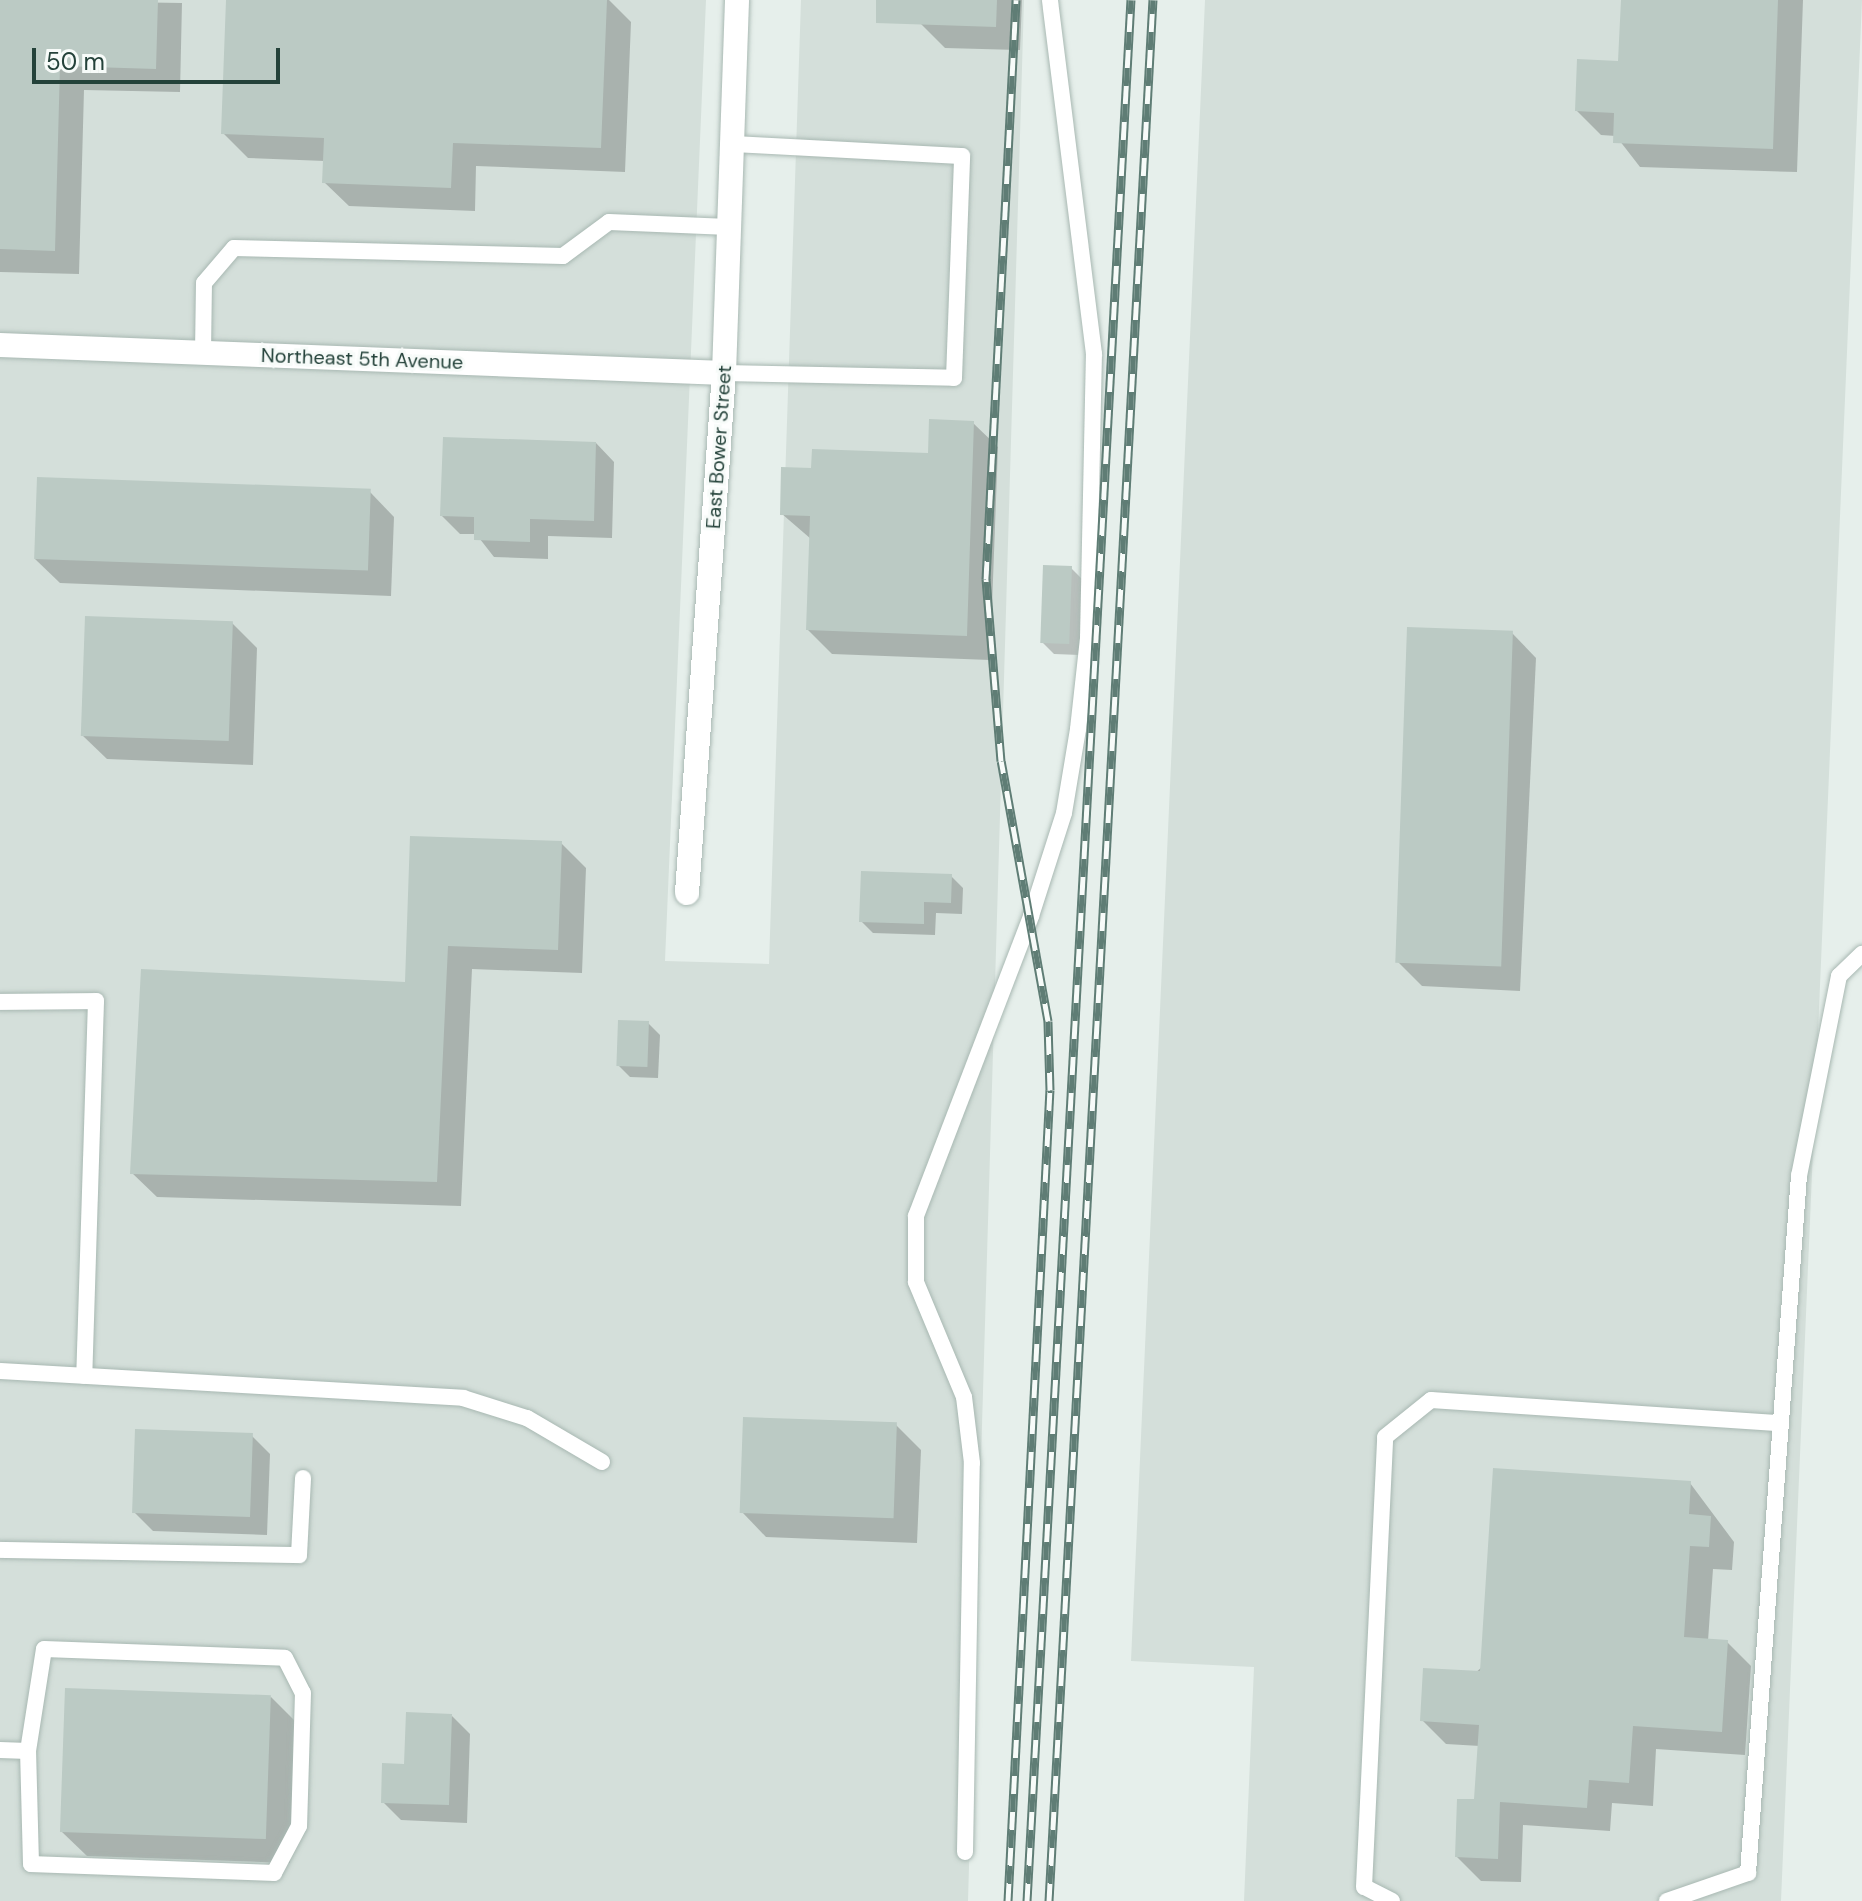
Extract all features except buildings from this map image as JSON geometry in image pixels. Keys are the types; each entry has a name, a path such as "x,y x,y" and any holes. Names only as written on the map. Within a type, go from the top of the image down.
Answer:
{"street":[{"name":"East Bower Street","path":"687,893 724,373 737,0"},
{"name":"Northeast 5th Avenue","path":"0,345 724,373"}],"lane":[{"path":"965,1852 972,1463 964,1397 916,1282 916,1216 1031,916 1064,813 1078,729 1088,638 1094,354 1050,0"},
{"path":"724,373 954,378 962,156 732,144"},
{"path":"203,353 204,283 234,248 563,256 609,222 729,227"},
{"path":"1667,1901 1748,1873 1776,1423 1791,1342 1807,1130 1839,976 1862,954"},
{"path":"0,1002 96,1001 84,1376"},
{"path":"0,1371 463,1398 527,1418 602,1462"},
{"path":"1392,1901 1364,1887 1385,1437 1431,1400 1776,1423"},
{"path":"0,1550 299,1555 303,1478"},
{"path":"44,1649 285,1658 303,1693 299,1826 274,1873 31,1864 28,1751 44,1649"},
{"path":"0,1750 28,1751"}],"shaded area":[{"path":"0,0 706,0 665,961 769,964 801,0 1024,0 968,1901 0,1901"},
{"path":"1205,0 1862,0 1781,1901 1244,1901 1254,1667 1131,1661"}],"railway":[{"path":"1008,1901 1050,1090 1048,1021 1001,761 986,579 1016,0"},
{"path":"1027,1901 1131,0"},
{"path":"1049,1901 1153,0"}]}
